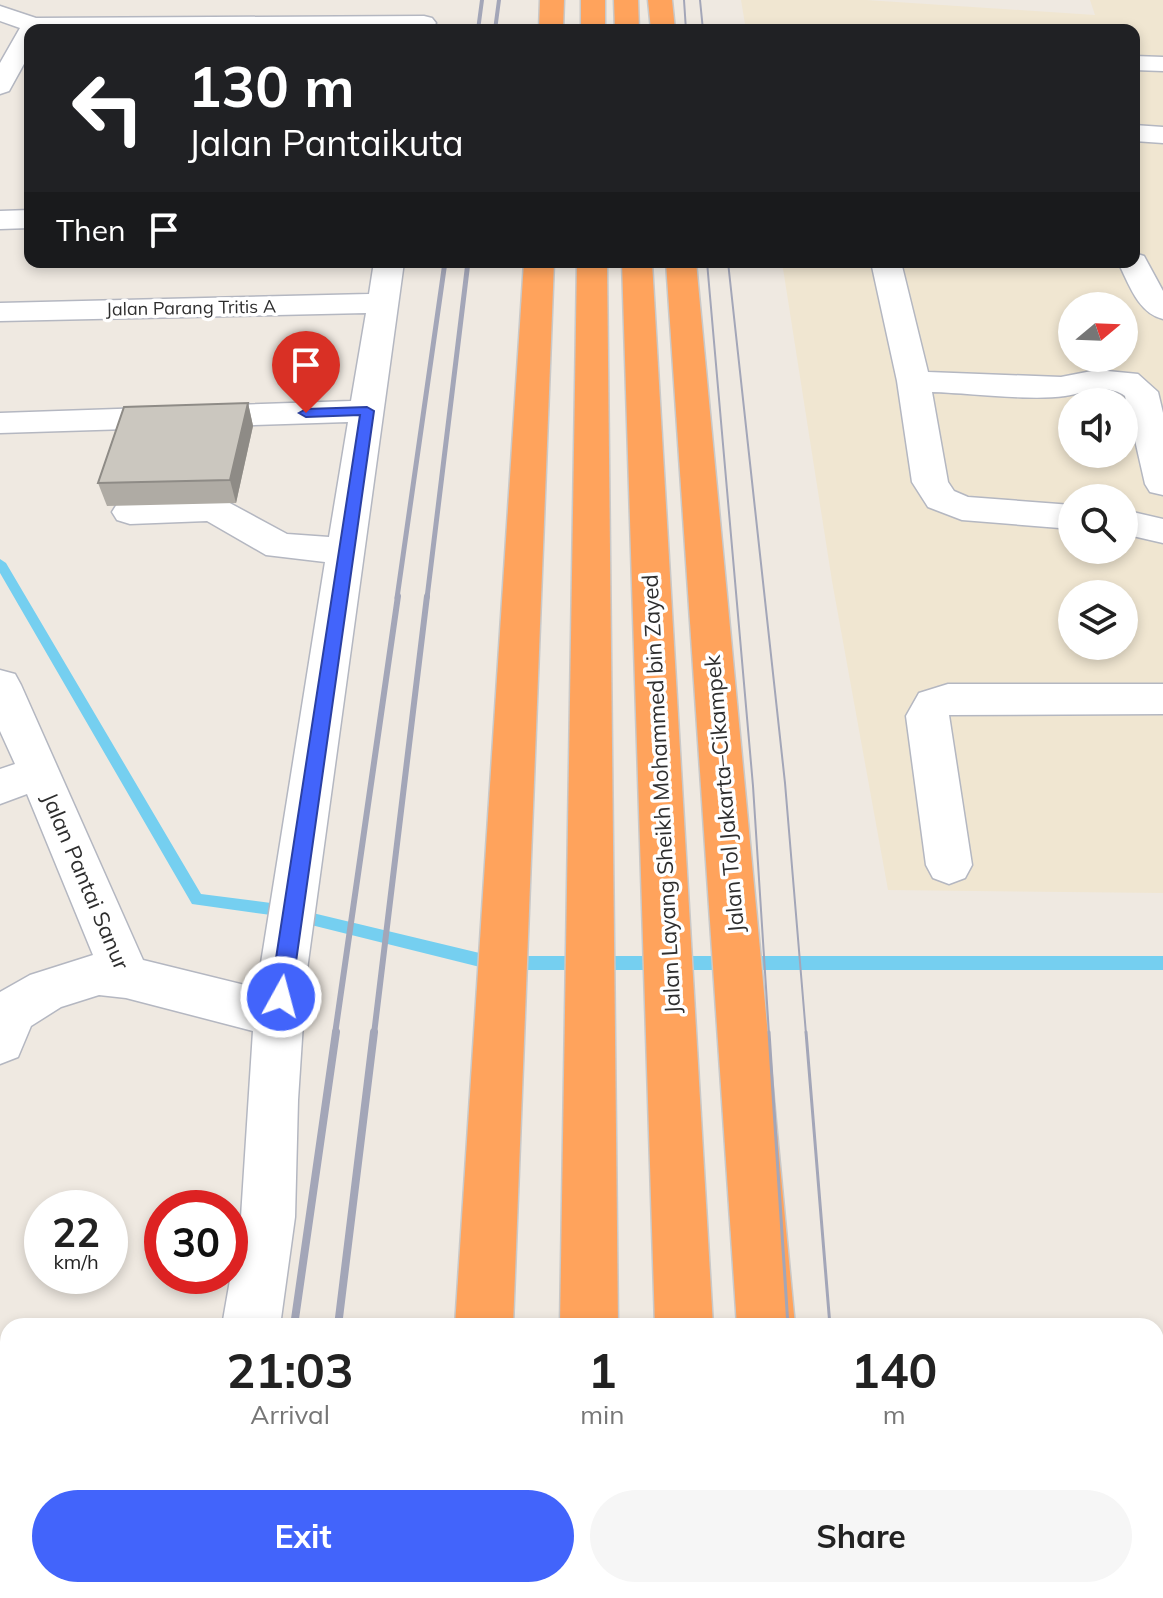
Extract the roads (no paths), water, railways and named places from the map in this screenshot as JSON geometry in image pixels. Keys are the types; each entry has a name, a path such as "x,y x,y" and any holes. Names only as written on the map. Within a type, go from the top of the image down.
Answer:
{"highway":[{"path":"551,24 552,0"},
{"path":"593,0 593,24"},
{"path":"626,0 627,24"},
{"path":"660,0 662,24"},
{"path":"484,1318 539,268"},
{"path":"589,1318 592,268"},
{"name":"Jalan Layang Sheikh Mohammed bin Zayed","path":"637,268 684,1318"},
{"name":"Jalan Tol Jakarta–Cikampek","path":"681,268 765,1318"}],"street":[{"path":"34,24 49,0"},
{"path":"0,13 24,25"},
{"path":"328,24 425,18"},
{"path":"0,86 24,42"},
{"path":"1140,63 1163,64"},
{"path":"1140,133 1163,135"},
{"path":"0,220 24,219"},
{"path":"252,1318 268,1217 281,997 388,268"},
{"path":"887,268 914,381 930,482 941,499 962,508 1058,516"},
{"path":"1136,268 1150,296 1163,310"},
{"name":"Jalan Parang Tritis A","path":"0,312 383,303"},
{"path":"914,381 1061,387 1097,380 1126,381 1141,392 1163,484"},
{"path":"0,423 367,411"},
{"path":"1141,525 1163,496"},
{"path":"130,512 213,509 279,546 346,551"},
{"name":"Jalan Pantai Sanur","path":"0,685 20,780 126,977 281,997"},
{"path":"949,865 927,716 934,704 948,699 1163,699"},
{"path":"0,1041 12,1011 47,990 99,974 126,977"}],"waterway":[{"path":"0,563 197,900 271,909 492,963 1163,963"}],"tram line":[{"path":"684,0 686,24"},
{"path":"700,0 702,24"},
{"path":"708,268 753,786 769,1034"},
{"path":"729,268 785,783 806,1034"},
{"path":"769,1032 787,1318"},
{"path":"806,1032 829,1318"}],"railway":[{"path":"479,24 482,0"},
{"path":"496,24 499,0"},
{"path":"397,598 444,268"},
{"path":"427,598 467,268"},
{"path":"335,1034 398,596"},
{"path":"374,1034 427,596"},
{"path":"295,1318 336,1032"},
{"path":"339,1318 374,1032"}]}
